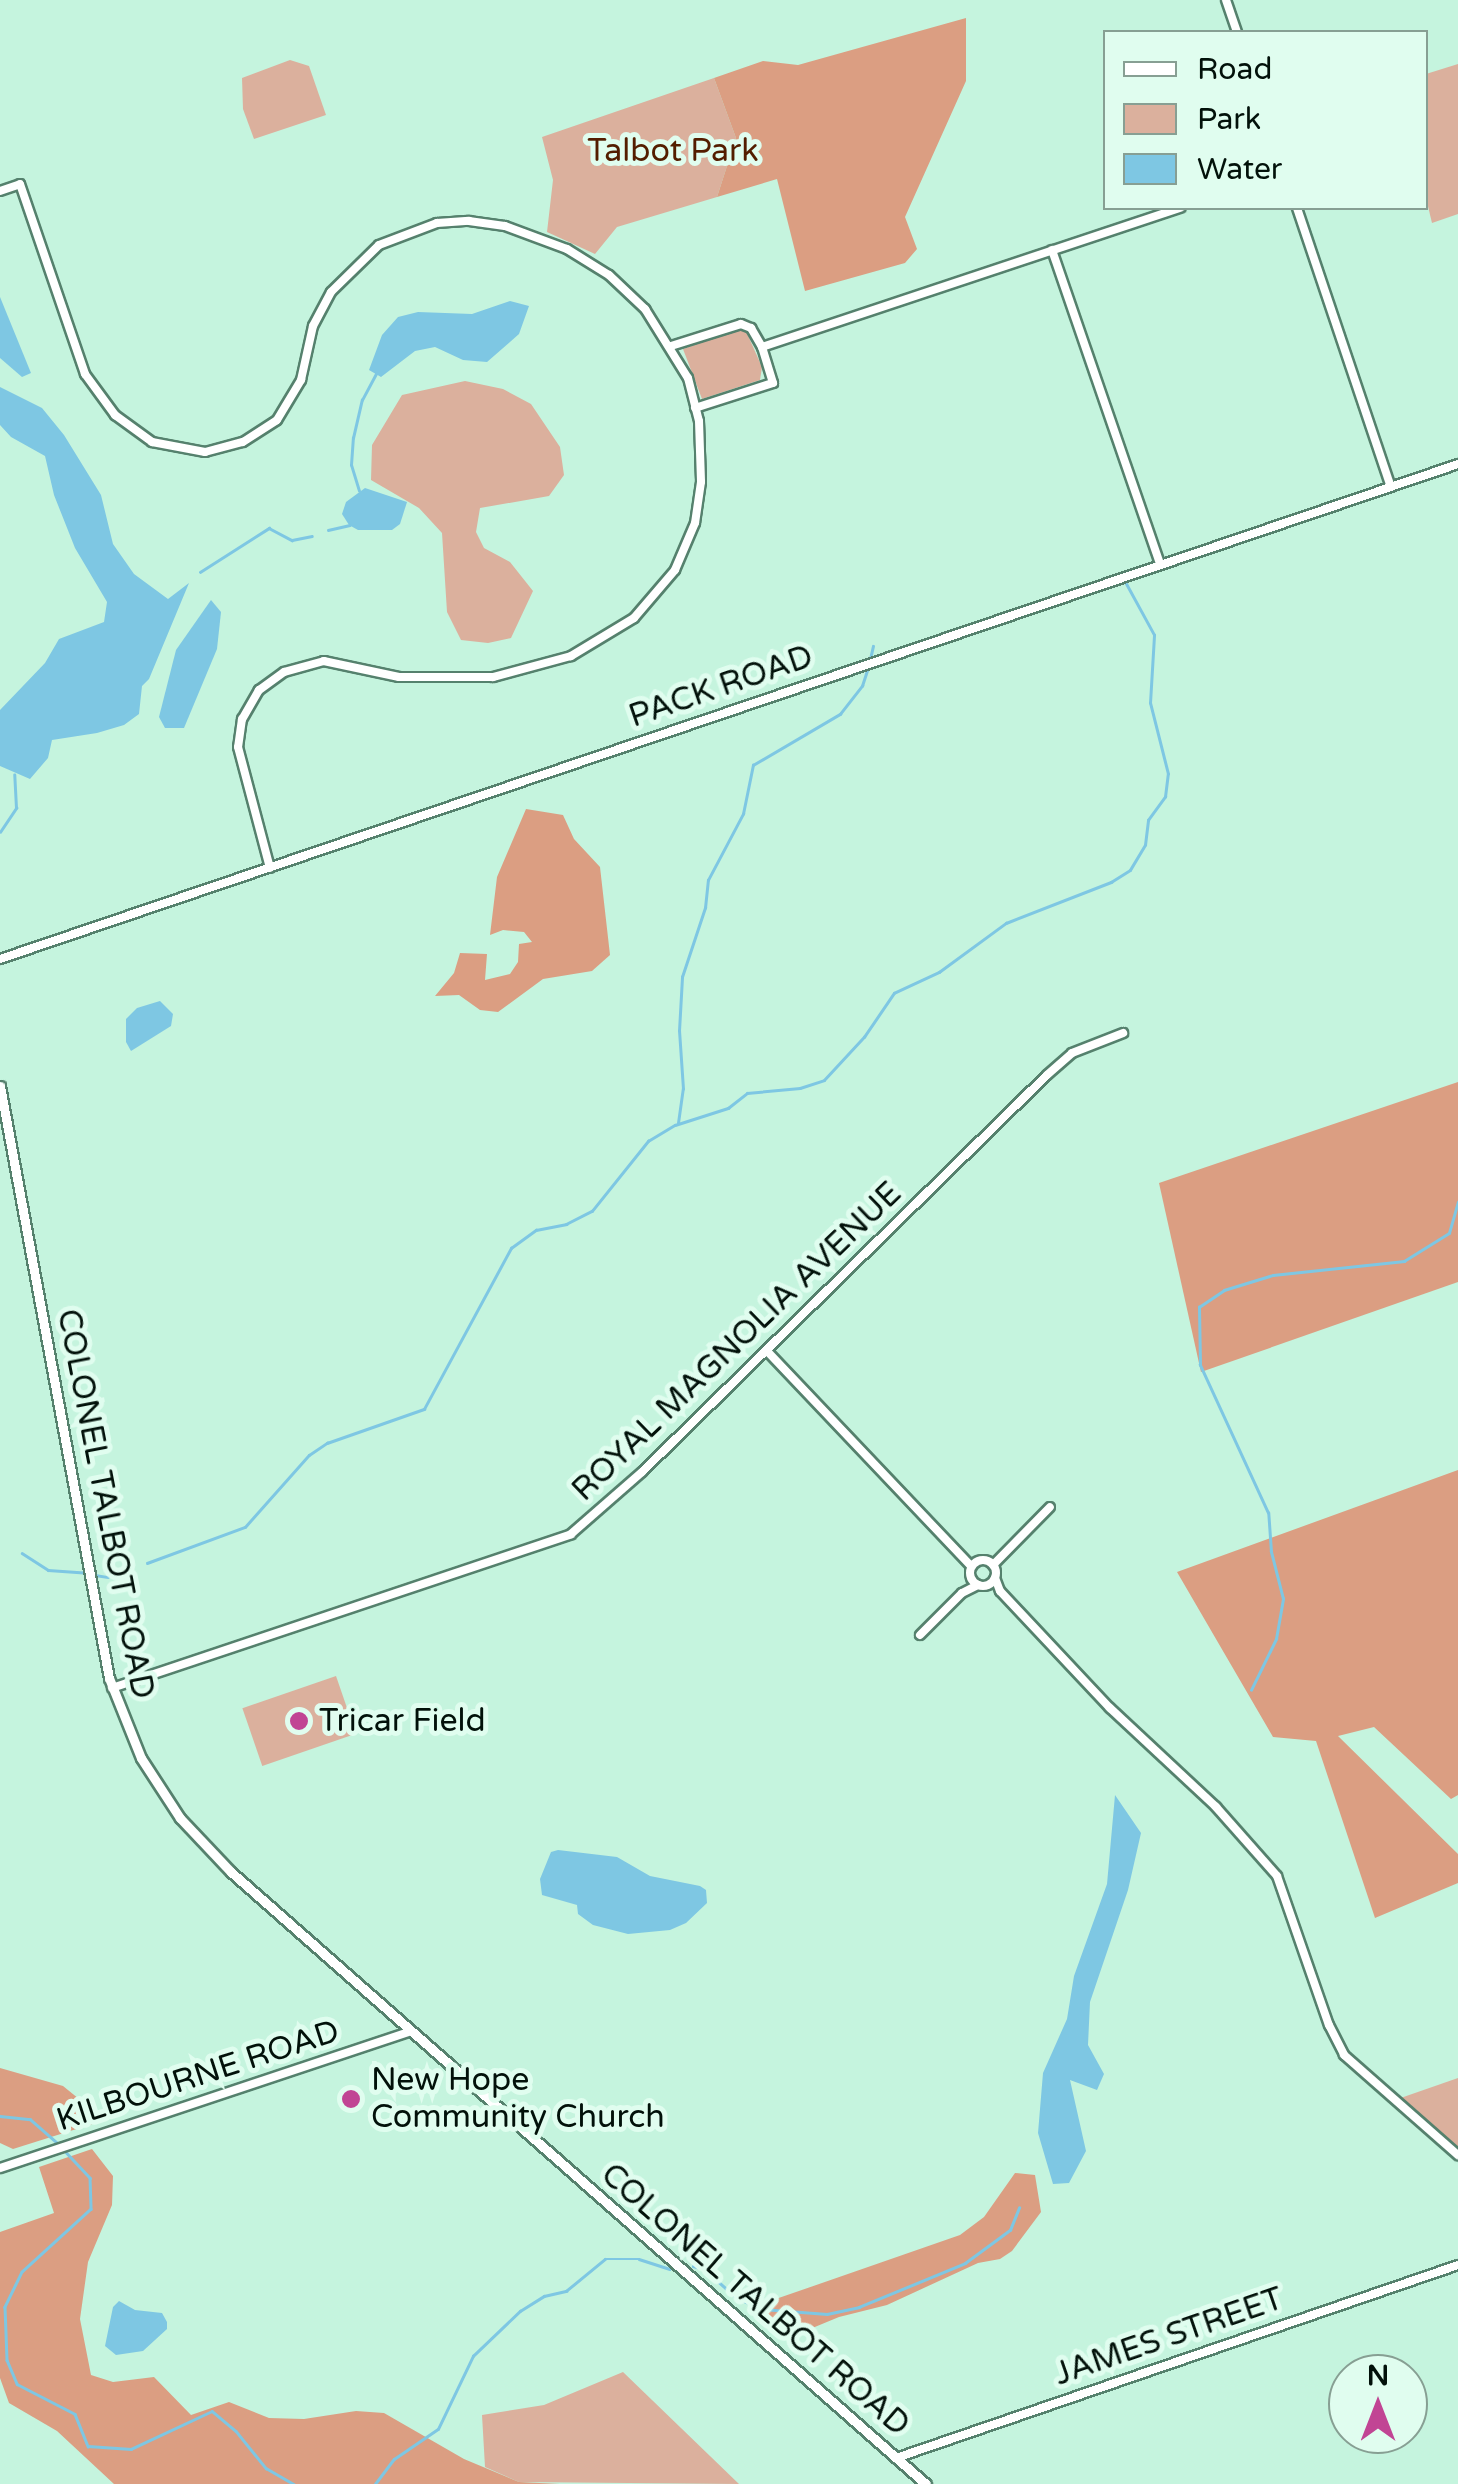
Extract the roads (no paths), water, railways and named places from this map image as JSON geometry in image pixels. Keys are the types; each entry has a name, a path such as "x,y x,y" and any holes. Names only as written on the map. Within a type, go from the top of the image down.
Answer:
{"main road":[{"name":"COLONEL TALBOT ROAD","path":"0,1086 112,1688 142,1758 191,1831 231,1872 926,2484"}],"street":[{"path":"1226,0 1236,30"},
{"path":"0,190 20,184 85,374 116,415 152,442 205,452 228,447 268,428 291,401 301,380 312,326 331,292 380,245 437,223 469,221 504,226 567,249 609,276 646,309 688,378 696,408 701,482 695,523 675,570 634,618 571,656 493,677 399,677 324,661 284,672 259,690 242,720 238,748 270,868"},
{"path":"762,347 1175,210"},
{"path":"1298,210 1391,487"},
{"path":"1052,250 1160,564"},
{"path":"670,346 741,324 751,328 762,347 773,383 696,408"},
{"name":"PACK ROAD","path":"0,959 1458,464"},
{"name":"ROYAL MAGNOLIA AVENUE","path":"112,1688 572,1534 594,1518 767,1352 1047,1074 1072,1053 1123,1033"},
{"path":"767,1352 963,1554 985,1561 1000,1590 1110,1708 1216,1807 1277,1876 1344,2055 1458,2155"},
{"path":"920,1636 962,1593 985,1561 1050,1507"},
{"path":"970,1577 1000,1590"},
{"path":"962,1593 995,1578"},
{"name":"KILBOURNE ROAD","path":"0,2168 411,2031"},
{"name":"JAMES STREET","path":"896,2458 1458,2264"}],"water":[{"path":"0,297 31,373 22,377 0,358"},
{"path":"510,301 529,306 519,334 487,362 463,360 435,347 415,351 381,377 369,370 382,335 398,317 418,312 472,314"},
{"path":"0,387 42,408 64,435 101,495 113,544 134,574 168,599 189,583 149,679 142,686 139,714 124,725 52,740 48,758 30,779 0,766 0,710 45,663 59,639 104,622 107,602 75,548 54,495 45,456 11,437 0,425"},
{"path":"365,488 407,502 400,524 392,530 358,530 349,525 342,514 346,502"},
{"path":"211,600 221,612 217,649 184,728 165,728 159,717 176,650"},
{"path":"160,1001 173,1014 171,1026 131,1051 126,1042 126,1019 137,1008"},
{"path":"1115,1795 1141,1833 1128,1890 1090,2002 1088,2045 1104,2074 1097,2090 1070,2080 1086,2151 1069,2183 1053,2184 1038,2133 1043,2073 1067,2019 1074,1976 1107,1884"},
{"path":"551,1852 617,1857 650,1876 700,1886 706,1890 707,1903 686,1923 670,1930 628,1934 593,1925 578,1914 577,1905 542,1895 540,1879"},
{"path":"119,2301 135,2310 162,2313 167,2329 143,2351 116,2355 105,2346 113,2307"}],"waterway":[{"path":"359,491 351,465 353,438 362,400 376,374"},
{"path":"328,530 349,525"},
{"path":"200,572 269,528 292,540 312,536"},
{"path":"147,1563 245,1527 309,1455 327,1443 424,1409 511,1248 536,1230 566,1224 592,1211 648,1141 675,1125 728,1108 747,1093 800,1088 824,1080 864,1037 894,993 939,972 1006,923 1111,882 1130,870 1145,845 1148,820 1165,797 1168,774 1150,703 1154,635 1125,582"},
{"path":"870,659 873,646"},
{"path":"678,1123 683,1089 679,1031 682,977 705,908 708,880 743,814 753,765 840,714 862,686 868,667"},
{"path":"0,832 16,808 14,775"},
{"path":"1251,1690 1276,1639 1283,1599 1271,1552 1268,1513 1200,1365 1199,1307 1224,1290 1273,1275 1404,1261 1449,1233 1458,1202"},
{"path":"22,1553 48,1570 87,1573"},
{"path":"95,1575 108,1577"},
{"path":"0,2116 30,2119 60,2145"},
{"path":"65,2151 90,2178 91,2209 22,2272 5,2307 7,2360 17,2384 75,2414 88,2446 131,2449 212,2411 236,2431 266,2468 294,2484"},
{"path":"693,2266 704,2269 737,2298 762,2309 827,2314 859,2307 965,2263 1010,2230 1019,2208"},
{"path":"375,2484 394,2459 438,2429 473,2356 520,2311 544,2296 566,2291 605,2259 639,2259 669,2269"}],"place":[{"name":"Tricar Field","path":"299,1721"},
{"name":"New Hope Community Church","path":"351,2099"}],"park label":[{"name":"Talbot Park","path":"673,151"}]}
